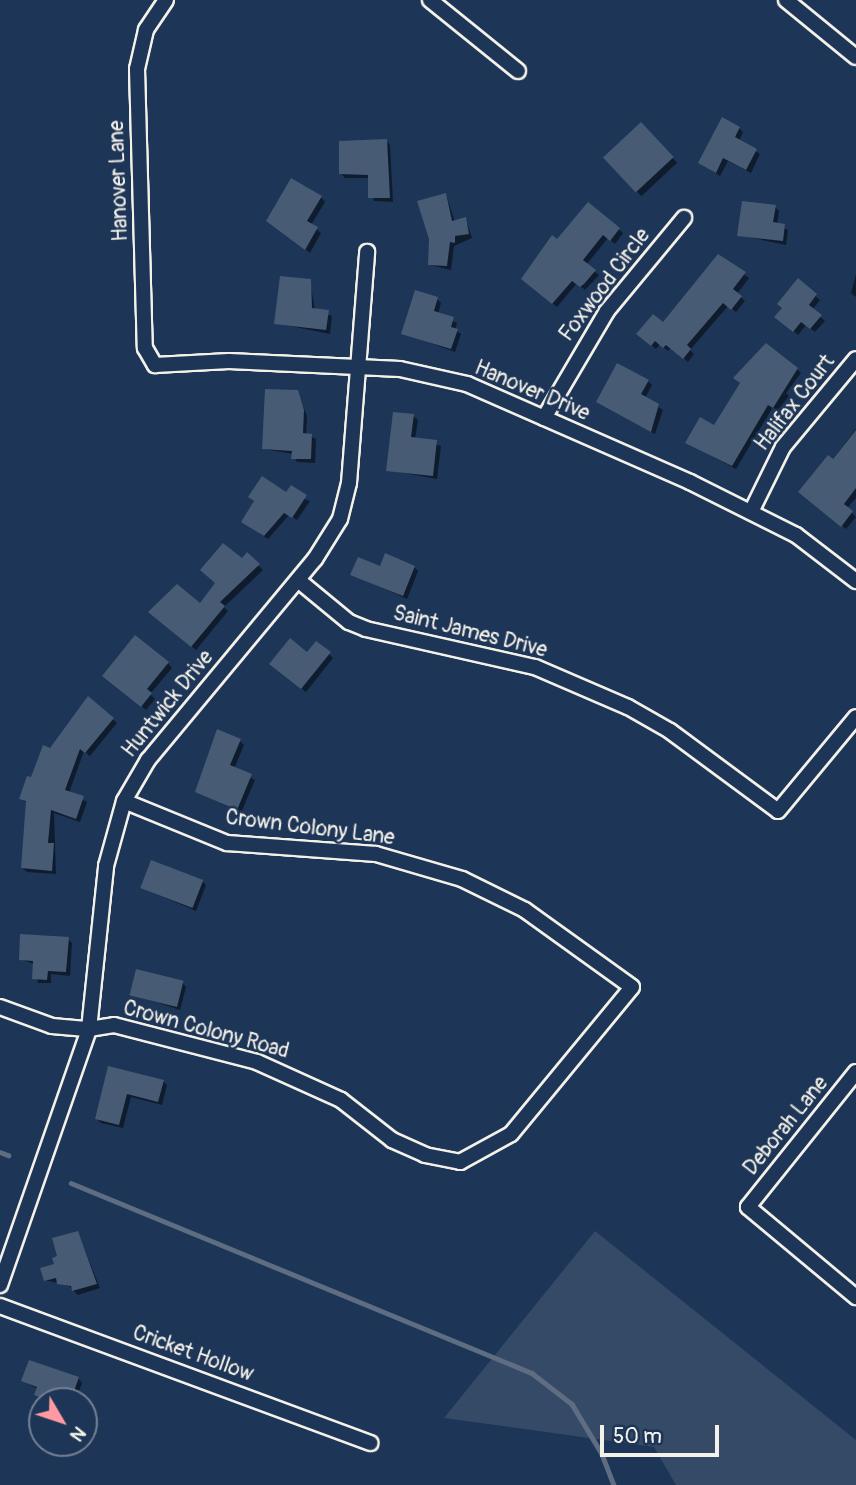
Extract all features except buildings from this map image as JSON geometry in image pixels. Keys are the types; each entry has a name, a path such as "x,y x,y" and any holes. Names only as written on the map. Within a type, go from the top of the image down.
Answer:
{"street":[{"name":"Hanover Lane","path":"155,365 145,348 137,69 146,30 166,0"},
{"path":"430,0 518,71"},
{"path":"786,0 856,57"},
{"name":"Foxwood Circle","path":"544,418 607,311 684,218"},
{"name":"Huntwick Drive","path":"0,1285 89,1030 106,866 124,801 148,760 298,580 340,519 349,482 368,252"},
{"name":"Halifax Court","path":"751,512 783,447 856,359"},
{"name":"Hanover Drive","path":"155,365 229,361 360,366 400,369 467,384 751,512 796,535 856,581"},
{"name":"Saint James Drive","path":"298,580 349,622 366,629 535,667 628,707 670,731 778,811 856,718"},
{"name":"Crown Colony Lane","path":"124,801 227,843 376,854 462,879 525,910 632,987"},
{"name":"Crown Colony Road","path":"0,1007 52,1026 89,1030 114,1025 257,1062 341,1100 392,1140 425,1155 460,1162 511,1134 632,987"},
{"name":"Deborah Lane","path":"856,1072 748,1207 856,1297"},
{"name":"Cricket Hollow","path":"0,1307 370,1443"}],"shaded area":[{"path":"595,1231 856,1440 856,1485 676,1485 654,1447 444,1418"}],"waterway":[{"path":"0,1152 8,1155"},
{"path":"71,1183 532,1373 572,1404 602,1454 614,1485"}]}
